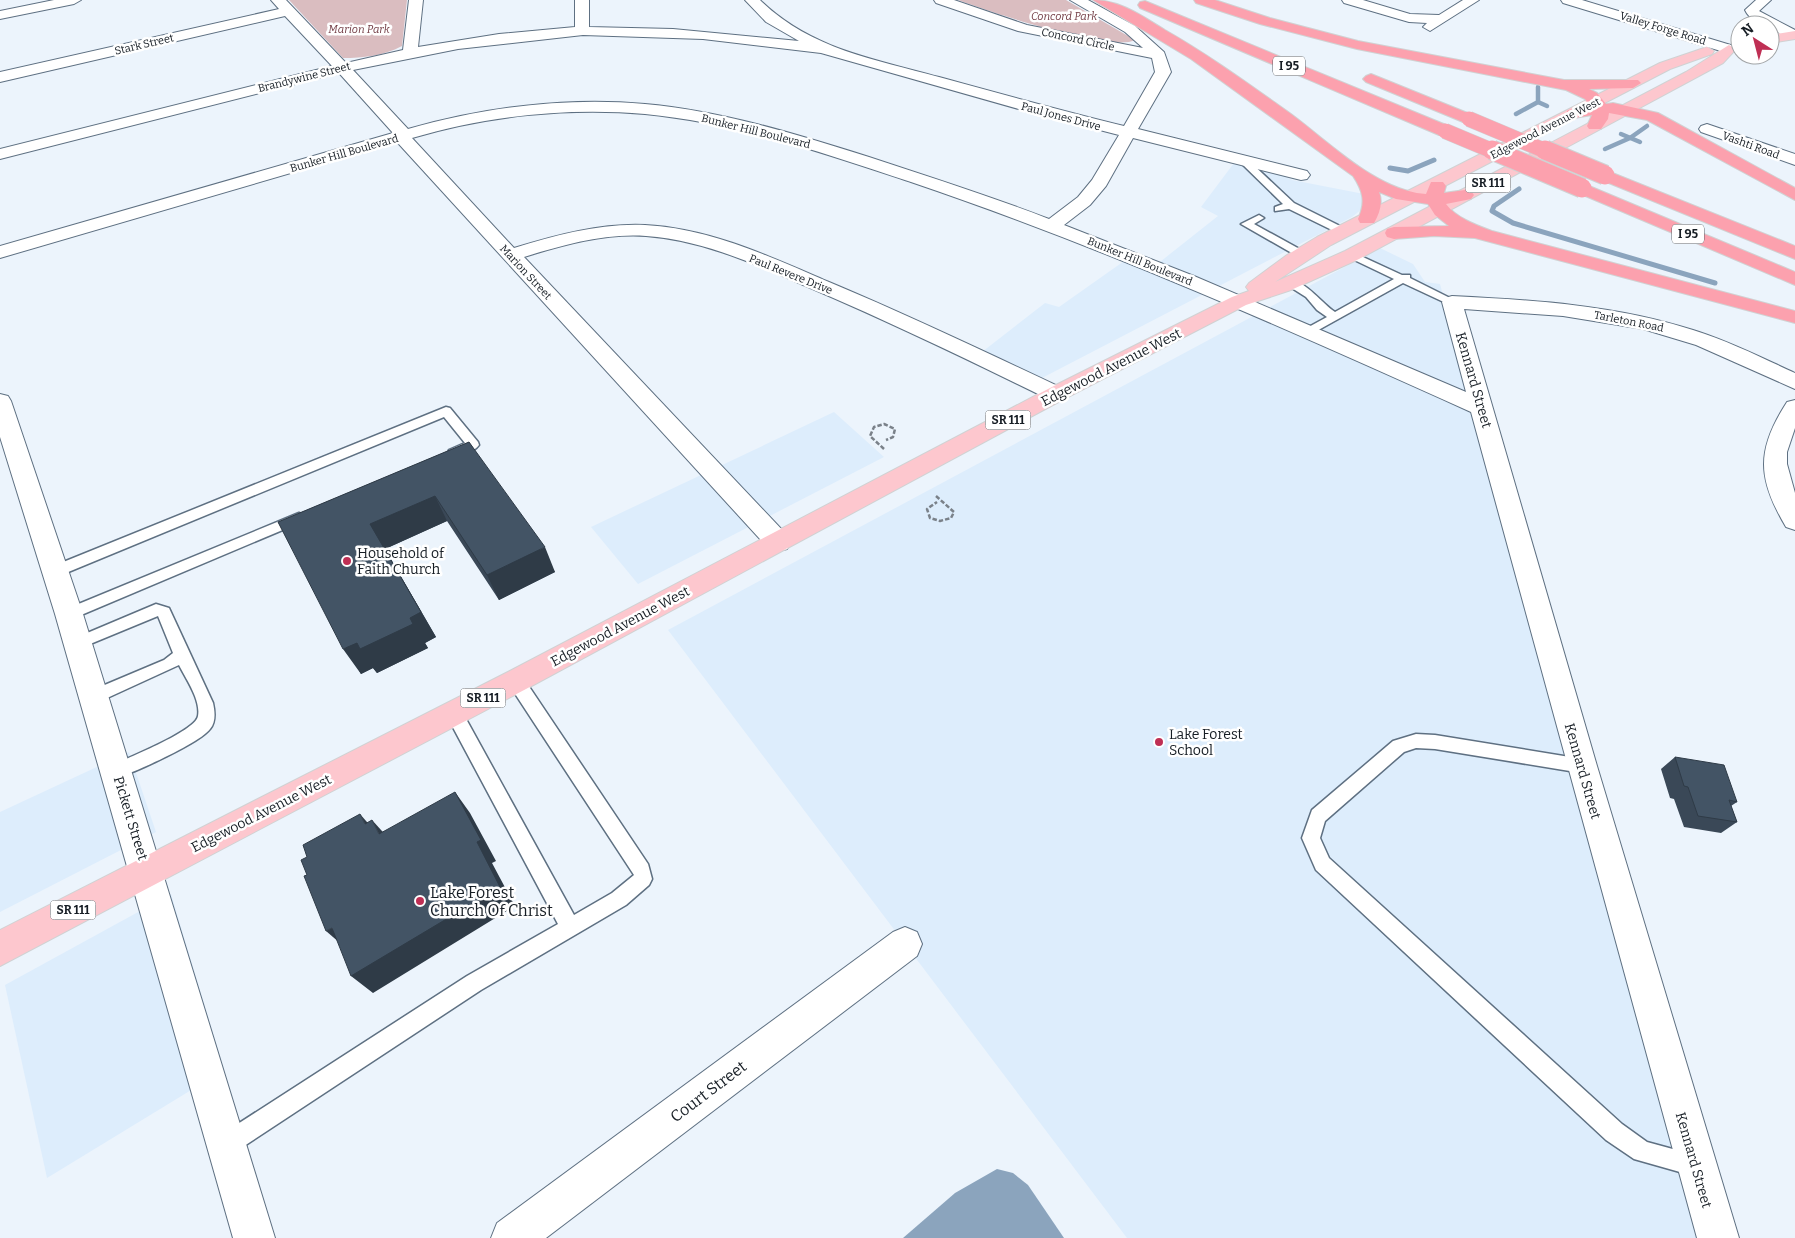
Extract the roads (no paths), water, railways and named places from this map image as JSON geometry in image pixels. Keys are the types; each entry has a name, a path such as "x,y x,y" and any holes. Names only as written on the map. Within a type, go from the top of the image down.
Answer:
{"highway":[{"path":"1100,0 1135,17 1202,57 1359,173 1393,192 1437,204 1456,221 1485,235"},
{"name":"I 95","path":"1132,0 1795,279"},
{"path":"1201,0 1265,21 1357,45 1553,81 1606,85 1633,83"},
{"name":"I 95","path":"1184,4 1267,37"},
{"name":"I 95","path":"1359,75 1795,253"},
{"path":"1553,81 1582,91 1599,105 1626,109 1652,116 1795,195"},
{"path":"1657,93 1658,107 1684,132"},
{"path":"1595,126 1600,119 1599,105"},
{"path":"1359,173 1367,184 1373,200 1373,208 1367,219"},
{"path":"1437,204 1436,188 1441,181"},
{"path":"1437,204 1465,195"},
{"path":"1394,232 1434,230 1485,235 1795,317"}],"main road":[{"path":"1780,37 1794,35"},
{"name":"Edgewood Avenue West","path":"1239,301 1268,276 1301,254 1342,231 1574,113 1599,105 1633,83 1700,52 1730,48"},
{"name":"Edgewood Avenue West","path":"1465,195 1718,60 1730,50"},
{"name":"Edgewood Avenue West","path":"0,949 146,871 516,681 1056,394 1239,301 1290,283 1352,255 1394,232 1437,204"}],"street":[{"path":"0,15 74,0"},
{"path":"410,52 416,0"},
{"path":"582,0 582,32"},
{"name":"Paul Jones Drive","path":"752,0 771,19 822,49"},
{"name":"Concord Circle","path":"941,0 1023,28 1082,42 1159,55"},
{"path":"1052,226 1084,201 1112,165 1128,133 1161,78 1164,66 1159,55 1139,36 1077,0"},
{"path":"1349,0 1409,18 1435,23 1472,0"},
{"name":"Valley Forge Road","path":"1568,0 1730,46"},
{"path":"1764,0 1752,10 1753,13 1794,35"},
{"name":"Marion Street","path":"283,6 400,128 405,142 778,542"},
{"name":"Stark Street","path":"0,77 283,6"},
{"path":"729,36 748,31 771,19"},
{"name":"Brandywine Street","path":"0,154 342,67 410,52 481,42 582,32 613,31"},
{"name":"Paul Jones Drive","path":"613,31 729,36 822,49 1128,133 1301,174"},
{"name":"Bunker Hill Boulevard","path":"0,252 403,136 474,118 540,110 609,107 699,116 816,146 950,188 1052,226 1239,301 1482,408"},
{"name":"Vashti Road","path":"1707,129 1795,160"},
{"name":"Paul Revere Drive","path":"510,255 571,238 633,230 663,232 699,239 777,268 904,320 1056,394"},
{"name":"Tarleton Road","path":"1452,302 1579,312 1644,322 1700,339 1795,382"},
{"name":"Kennard Street","path":"1452,302 1695,1165 1718,1238"},
{"name":"Pickett Street","path":"0,401 74,628 254,1238"},
{"path":"1795,407 1780,432 1773,460 1779,486 1795,521"},
{"name":"Court Street","path":"512,1238 905,944"}],"lane":[{"path":"1244,161 1290,204 1342,231"},
{"path":"1279,209 1290,204"},
{"path":"1293,216 1303,211"},
{"path":"1260,218 1246,224 1301,254"},
{"path":"1305,222 1315,218"},
{"path":"1260,231 1273,225"},
{"path":"1272,238 1286,232"},
{"path":"1352,255 1452,302"},
{"path":"1309,331 1404,278"},
{"path":"1290,283 1310,295 1321,308 1335,317"},
{"path":"56,571 446,411 473,445 446,456"},
{"path":"74,628 308,514"},
{"path":"74,628 156,610 164,612 205,703 207,714 204,725 191,735 117,771"},
{"path":"94,698 169,664 182,655"},
{"path":"226,1145 474,983 619,899 643,879 642,870 516,681"},
{"path":"454,713 570,927"},
{"path":"1582,766 1435,742 1416,741 1399,746 1318,816 1311,838 1322,864 1614,1132 1642,1151 1695,1165"}],"water":[{"path":"997,1169 1013,1173 1028,1185 1064,1238 903,1238 955,1193"}],"waterway":[{"path":"1538,87 1538,102"},
{"path":"1516,114 1538,102"},
{"path":"1538,102 1547,106"},
{"path":"1630,138 1647,126"},
{"path":"1621,134 1630,138"},
{"path":"1605,149 1630,138"},
{"path":"1630,138 1640,142"},
{"path":"1390,168 1408,171 1434,160"},
{"path":"1519,189 1494,206 1492,211 1513,223 1715,283"}],"place":[{"name":"Household of Faith Church","path":"347,561"},
{"name":"Lake Forest School","path":"1159,742"},
{"name":"Lake Forest Church Of Christ","path":"420,901"}],"park label":[{"name":"Concord Park","path":"1064,16"},
{"name":"Marion Park","path":"359,29"}]}
